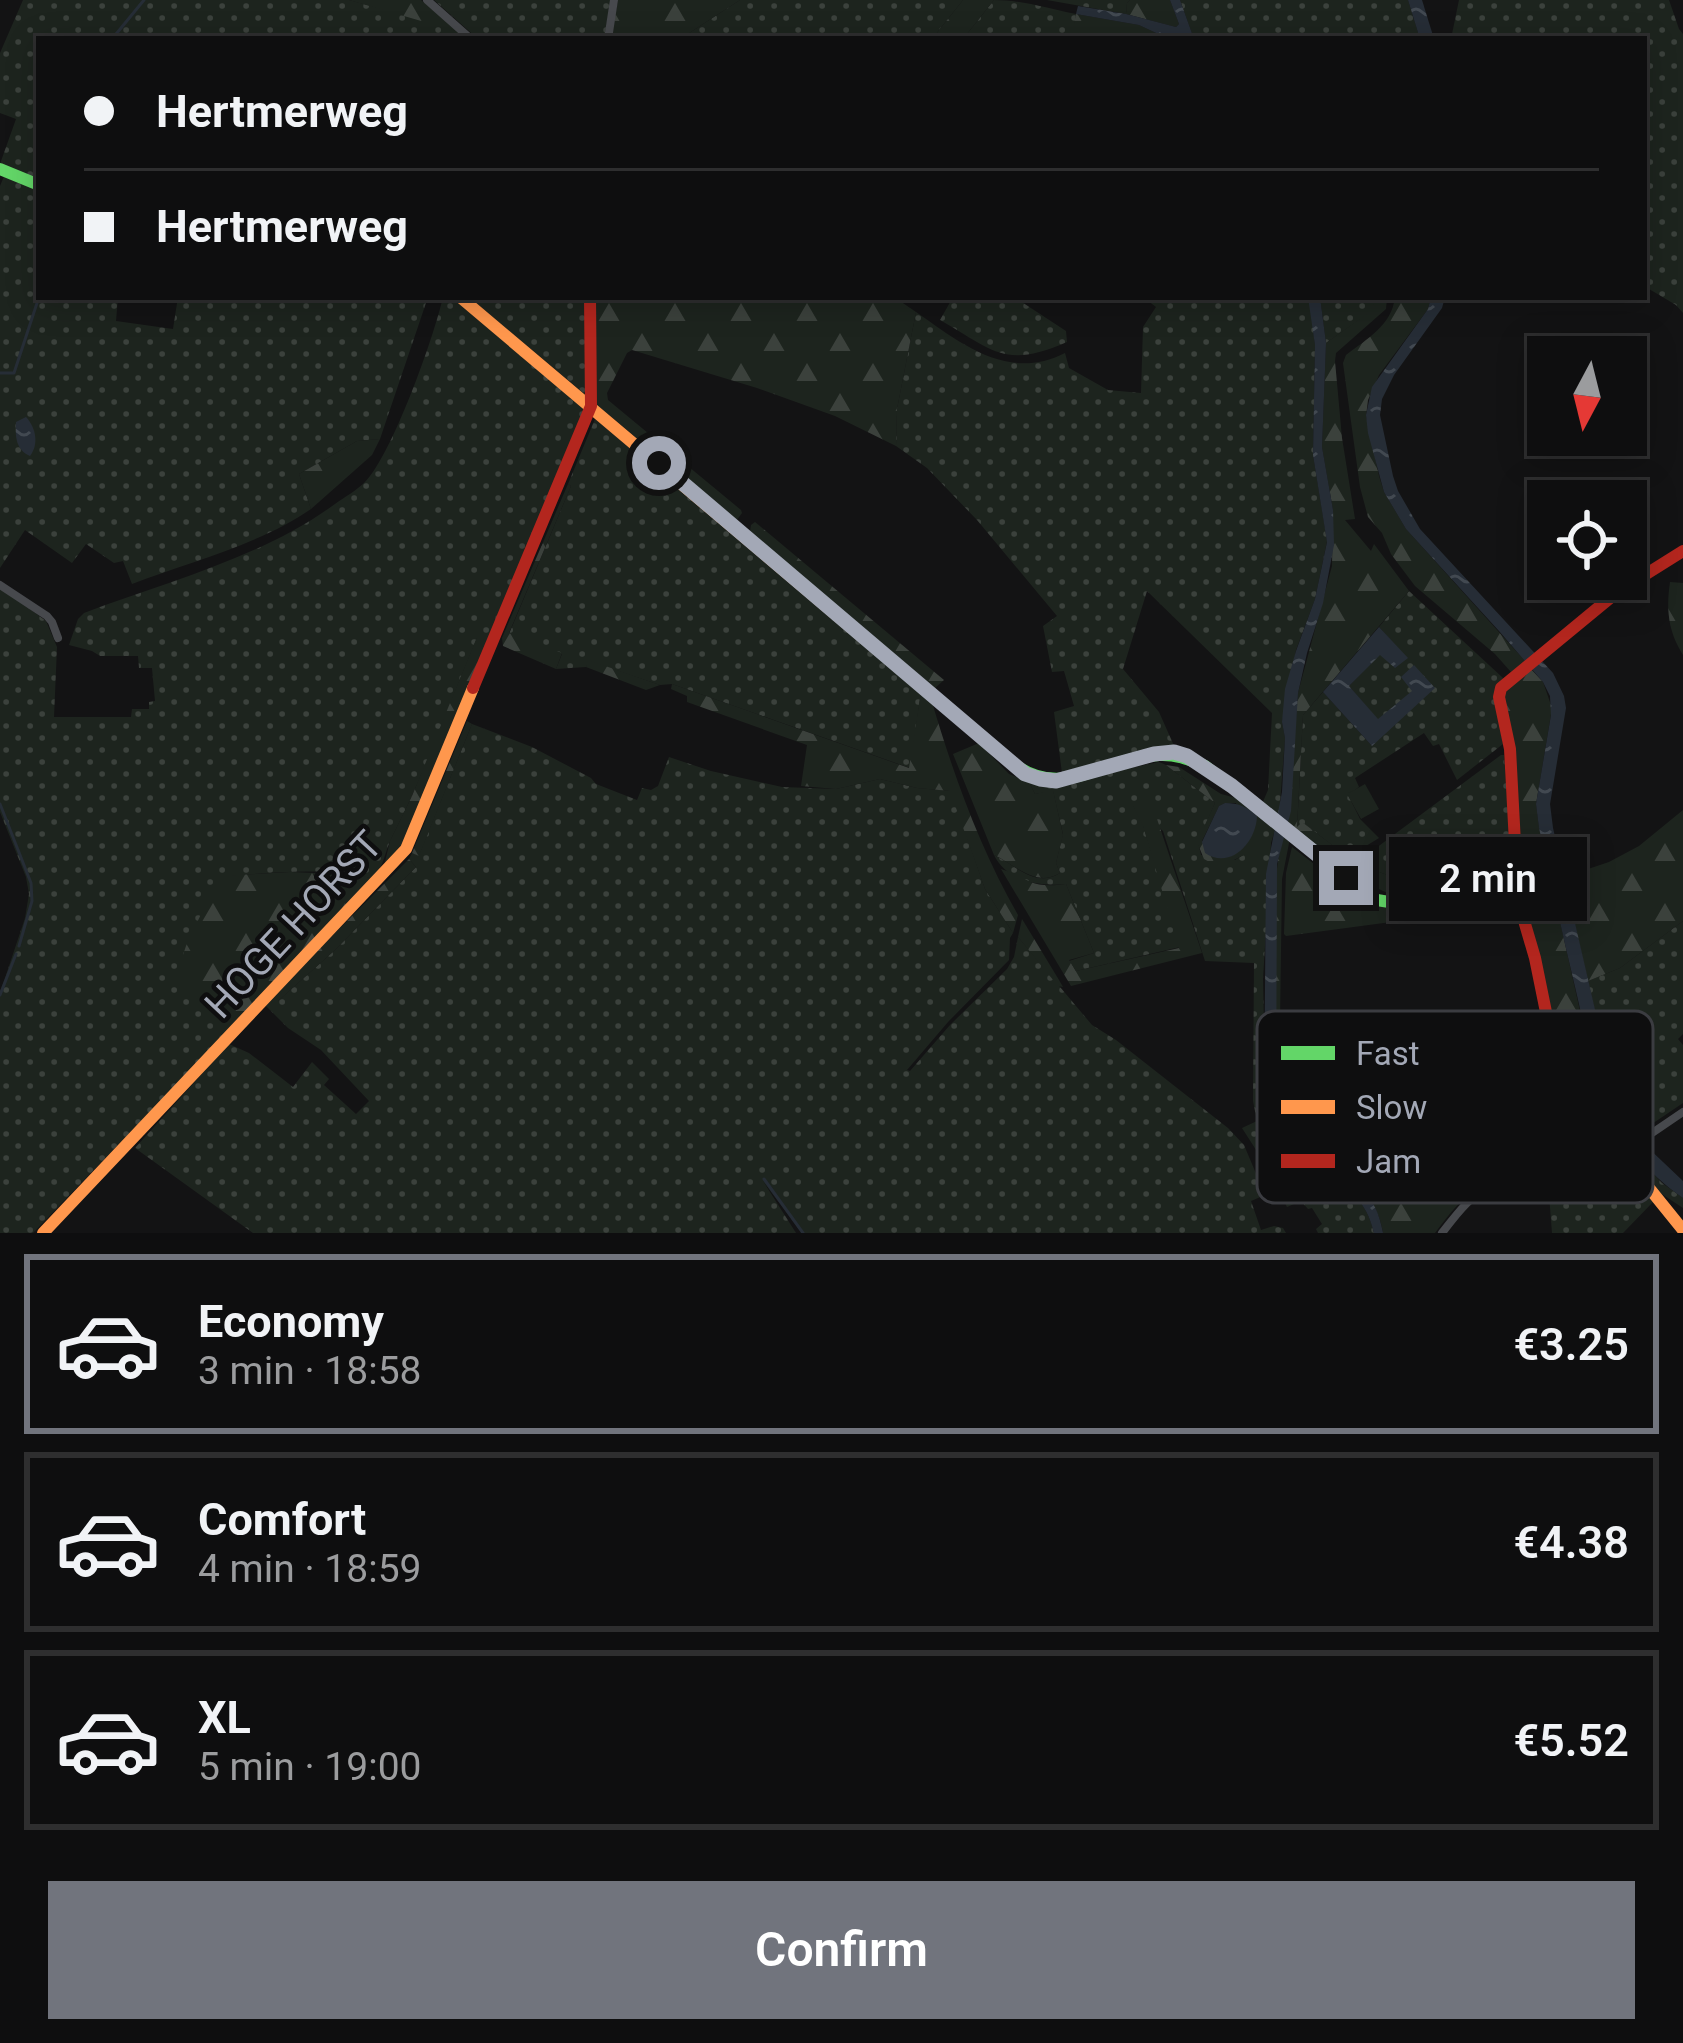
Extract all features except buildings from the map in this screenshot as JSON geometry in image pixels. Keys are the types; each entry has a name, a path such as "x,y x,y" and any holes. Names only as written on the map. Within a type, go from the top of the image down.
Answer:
{"street":[{"path":"427,0 468,36"},
{"path":"608,36 614,0"},
{"path":"0,169 36,184"},
{"path":"464,300 1025,774 1060,780 1174,752 1205,766 1361,890 1388,903 1435,907 1518,900"},
{"path":"590,300 591,406"},
{"name":"HOGE HORST","path":"44,1233 406,849 591,406"},
{"path":"1546,1011 1518,900 1510,748 1499,698 1503,684 1616,593 1683,551"},
{"path":"0,585 47,616 58,638"},
{"path":"1653,1132 1683,1112"},
{"path":"1653,1193 1683,1230"},
{"path":"1442,1233 1468,1203"}],"green space":[{"path":"23,0 349,0 464,36 36,36 36,179 0,164 16,119 0,113 0,53"},
{"path":"349,0 421,0 459,32"},
{"path":"434,0 611,0 605,36 475,36"},
{"path":"618,0 740,0 685,36 612,36"},
{"path":"740,0 963,0 934,36 685,36"},
{"path":"963,0 994,0 965,36 934,36"},
{"path":"994,0 1076,14 1073,34 1087,36 965,36"},
{"path":"1047,0 1130,0 1126,14"},
{"path":"1130,0 1170,0 1179,24 1126,14"},
{"path":"1180,0 1408,0 1419,36 1193,36"},
{"path":"1459,0 1669,0 1683,34 1683,313 1647,288 1647,36 1452,36"},
{"path":"1076,14 1139,25 1163,36 1086,36 1072,34"},
{"path":"5,174 36,188 36,300 118,300 116,321 173,329 178,300 427,300 380,439 357,441 299,474 311,509 291,521 132,584 123,561 114,563 86,544 72,563 25,530 0,568 0,186"},
{"path":"442,300 458,300 586,406 488,641 477,638 380,868 374,879 317,872 219,877 225,1034 33,1233 0,1233 0,993 29,894 0,812 0,587 46,621 57,647 54,717 131,717 132,709 149,709 149,702 155,701 152,668 139,668 138,656 100,656 69,645 78,619 277,539 362,485 387,447"},
{"path":"473,300 585,300 587,396"},
{"path":"594,300 898,300 916,312 897,409 896,446 835,416 757,388 632,350 627,353 608,400 741,510 736,521 596,404"},
{"path":"951,300 1019,300 1066,331 1067,342 1029,354 1001,353 940,320"},
{"path":"1147,300 1310,302 1315,345 1313,455 1327,541 1315,599 1296,650 1282,722 1279,817 1262,804 1268,790 1272,713 1147,591 1123,669 1159,712 1175,748 1062,773 1054,712 1074,706 1064,671 1052,672 1043,626 1057,616 977,520 927,468 896,446 897,409 916,312 986,355 1024,363 1065,353 1069,368 1108,390 1141,393 1143,327 1156,307"},
{"path":"1320,300 1375,300 1372,311 1326,343"},
{"path":"1375,300 1387,300 1386,309 1336,353 1335,361 1355,519 1345,520 1371,551 1374,544 1409,591 1303,715 1297,827 1302,822 1348,857 1340,864 1288,824 1298,693 1332,566 1333,510 1322,447 1326,343 1371,311"},
{"path":"1394,300 1430,300 1379,375 1368,400 1366,416 1384,492 1406,529 1525,661 1511,672 1415,586 1368,517 1343,363 1346,355 1384,323"},
{"path":"595,419 921,692 910,768 672,684 660,685 589,661 586,667 556,669 562,654 509,634"},
{"path":"380,439 372,455 311,509 299,474 357,441"},
{"path":"568,484 509,633 562,653 556,669 503,646 502,638"},
{"path":"755,522 944,680 935,688 750,532"},
{"path":"1670,582 1683,583 1683,655 1669,620"},
{"path":"1409,591 1503,678 1495,700 1503,744 1457,780 1439,744 1433,746 1424,733 1355,778 1359,787 1348,795 1360,819 1379,838 1348,857 1303,823 1297,829 1303,715 1323,692 1372,746 1413,691 1378,720 1349,686 1380,654 1407,658 1379,627"},
{"path":"477,637 488,641 407,839 384,866 390,841"},
{"path":"588,660 660,685 646,690 586,667"},
{"path":"1530,668 1543,682 1552,708 1536,804 1581,1011 1550,1011 1526,901 1504,690"},
{"path":"672,684 909,768 921,692 931,699 968,809 1018,915 1013,933 985,889 950,791 880,779 836,789 801,786 807,745 687,702 687,696 671,689"},
{"path":"467,721 472,724 419,856 412,853"},
{"path":"472,724 532,747 596,784 637,800 642,788 658,786 669,757 782,787 836,789 880,779 951,791 985,889 1013,933 1009,960 907,1070 1007,969 1018,937 1092,1025 1244,1145 1257,1176 1257,1198 1251,1201 1261,1230 1274,1226 1286,1233 802,1233 763,1181 796,1233 253,1233 135,1148 229,1044 249,1053 293,1087 312,1062 329,1079 324,1085 356,1114 369,1101 321,1050 265,1005 272,996 278,1001 335,950 416,867 409,859 412,853 419,855"},
{"path":"979,743 1009,774 1029,782 1035,794 1053,790 1063,835 1056,863 1060,873 1034,877 994,855 953,754"},
{"path":"1501,755 1510,890 1499,897 1461,884 1408,883 1356,863"},
{"path":"1159,762 1166,765 1215,803 1198,842 1201,855 1235,860 1250,851 1262,814 1276,826 1271,843 1264,1011 1257,1011 1257,1121 1253,1101 1254,963 1205,961 1163,831 1133,805 1180,947 1076,971 1069,961 1094,953 1066,884 1024,880 1007,871 994,855 1034,877 1060,873 1056,863 1063,834 1053,791 1035,794 1029,782 1061,783"},
{"path":"1166,765 1179,767 1262,814 1257,850 1225,863 1204,859 1197,842 1215,803","holes":["1236,803 1245,846 1235,854 1202,841 1219,806"]},
{"path":"1365,784 1379,809 1361,819 1347,794"},
{"path":"1151,801 1202,953 1071,986 1001,869 1037,884 1066,884 1094,953 1069,960 1076,971 1179,948 1143,826 1132,804"},
{"path":"1683,810 1683,921 1620,968 1588,981 1564,877 1639,846"},
{"path":"1285,833 1290,838 1282,879 1280,1011 1274,1011 1275,923"},
{"path":"1292,847 1354,895 1390,910 1391,922 1286,936 1286,873"},
{"path":"409,859 416,867 277,1002 272,996"},
{"path":"1356,863 1408,883 1500,890 1499,897 1437,901 1400,897 1347,870"},
{"path":"291,872 374,879 225,1034 176,976 186,946 219,876"},
{"path":"1022,919 1063,987 1018,937"},
{"path":"1683,921 1683,1034 1678,1039 1683,1045 1683,1103 1653,1123 1653,1011 1595,1011 1588,981 1620,968"},
{"path":"1257,1121 1257,1151 1242,1128"},
{"path":"1653,1173 1683,1198 1683,1208 1653,1188"},
{"path":"1303,1203 1360,1203 1374,1233 1318,1233 1322,1224 1312,1208"},
{"path":"1372,1203 1460,1203 1435,1233 1383,1233"},
{"path":"1550,1203 1652,1203 1623,1233 1552,1233"}],"water":[{"path":"1170,0 1180,0 1193,36 1163,36 1139,25 1076,14 1078,6 1179,24"},
{"path":"1408,0 1422,0 1433,36 1419,36"},
{"path":"1308,300 1320,300 1326,343 1322,447 1334,545 1298,693 1291,811 1277,864 1276,1011 1265,1011 1266,874 1282,792 1285,689 1315,599 1327,542 1313,455 1315,345"},
{"path":"1430,300 1444,300 1382,399 1380,415 1393,476 1420,529 1553,673 1564,696 1550,804 1595,1011 1580,1011 1539,828 1536,804 1550,696 1543,682 1406,529 1384,492 1368,433 1372,387"},
{"path":"26,417 35,436 30,456 16,438 16,422"},
{"path":"1379,627 1408,658 1395,668 1380,655 1349,686 1378,719 1412,691 1401,677 1414,665 1435,688 1372,746 1323,692"},
{"path":"1225,803 1253,813 1256,826 1240,851 1214,857 1205,853 1202,842 1219,806"},
{"path":"1653,1152 1683,1181 1683,1198 1656,1176"},
{"path":"1360,1203 1372,1203 1383,1233 1374,1233"}],"waterway":[{"path":"114,36 144,0"},
{"path":"0,373 14,373 38,300"},
{"path":"0,804 31,883 32,901 19,946"},
{"path":"0,995 16,954"},
{"path":"764,1179 803,1233"}],"traffic: fast":[{"path":"0,169 36,184"},
{"path":"1007,759 1027,772 1064,778 1138,758 1183,758 1205,766 1377,900 1419,907 1518,900"}],"traffic: slow":[{"path":"464,300 1007,759"},
{"path":"43,1233 406,849 473,688"},
{"path":"1653,1193 1683,1230"}],"traffic: jam":[{"path":"473,688 591,406 590,300"},
{"path":"1546,1011 1518,900 1510,749 1501,688 1616,593 1683,551"}],"route":[{"path":"659,463 1025,774 1056,781 1163,752 1187,756 1346,878"}]}
